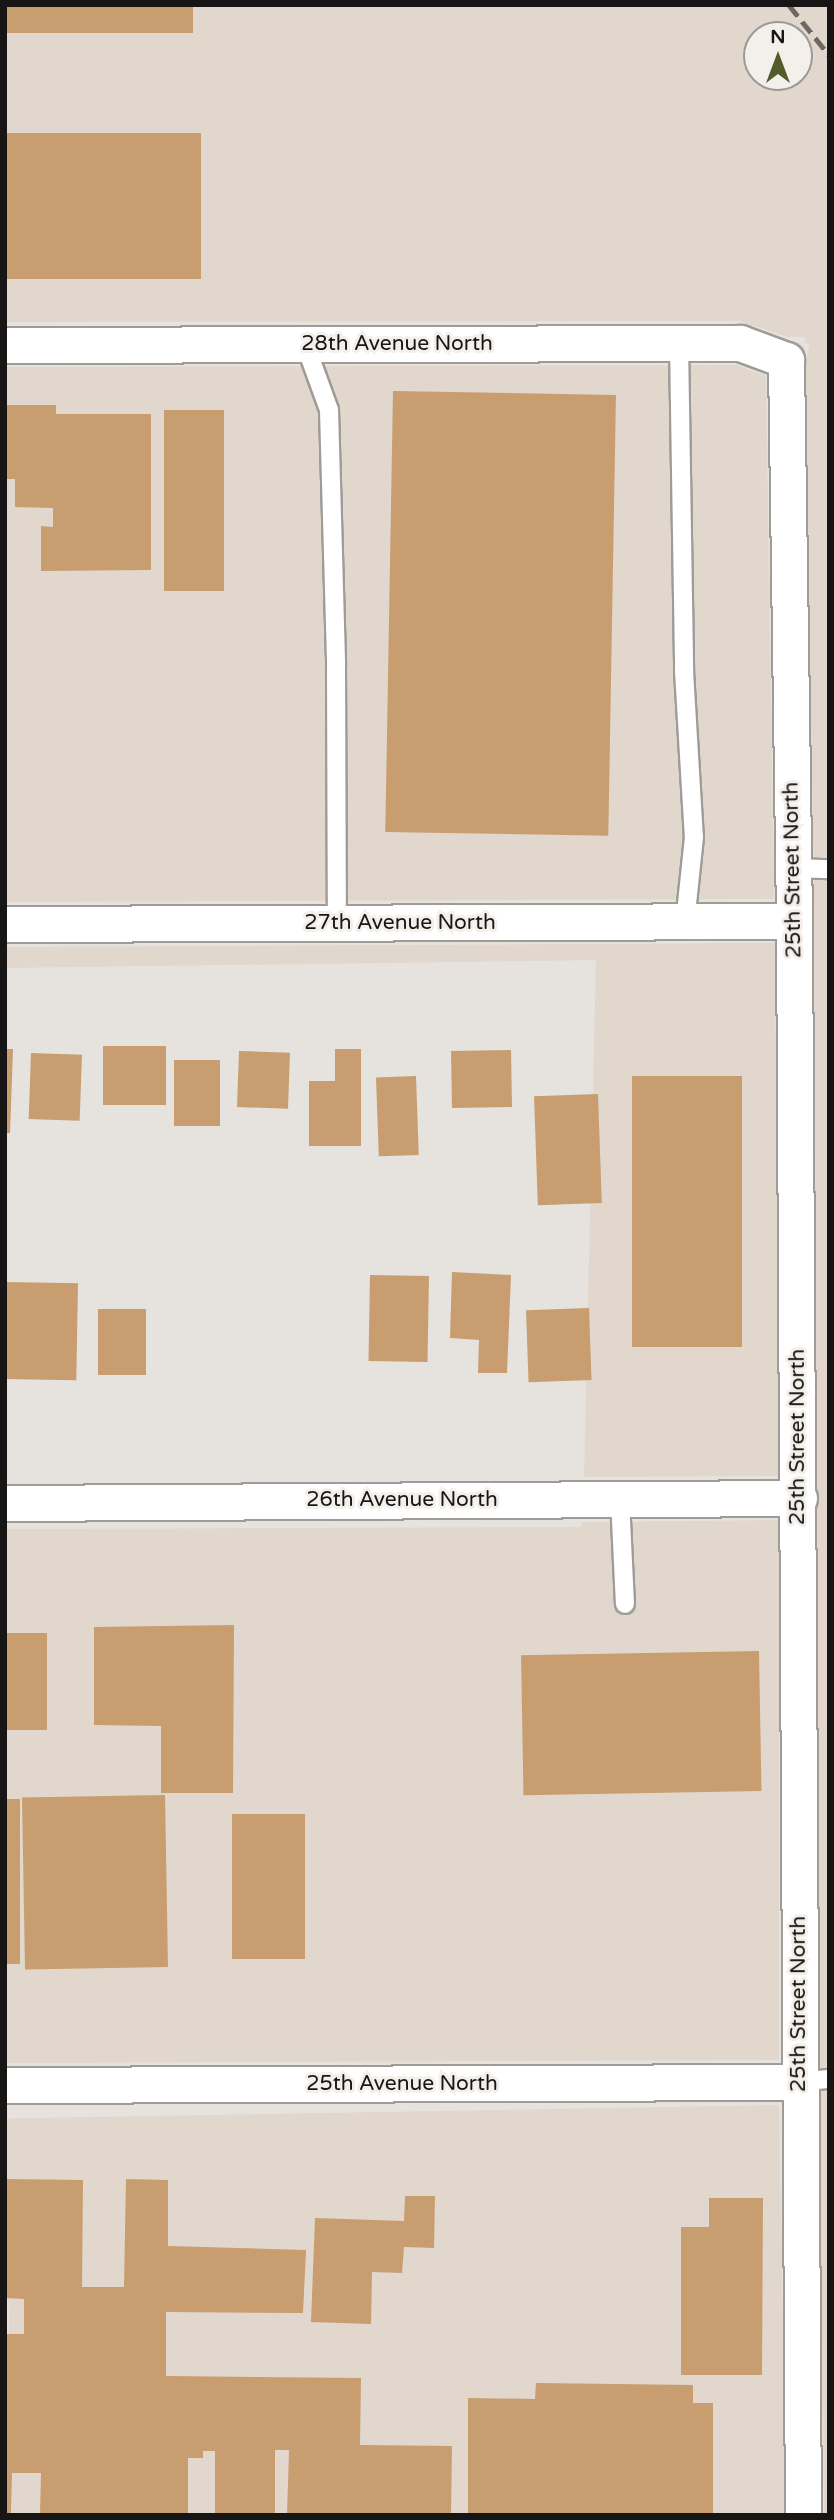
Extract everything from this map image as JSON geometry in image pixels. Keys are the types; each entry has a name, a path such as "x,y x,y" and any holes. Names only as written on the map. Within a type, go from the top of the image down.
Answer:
{"street":[{"name":"28th Avenue North","path":"5,345 740,343 786,360"},
{"name":"25th Street North","path":"786,360 794,868 799,1498 814,2081 803,2515"},
{"name":"27th Avenue North","path":"5,924 794,921"},
{"name":"26th Avenue North","path":"5,1503 799,1498"},
{"name":"25th Avenue North","path":"5,2085 814,2081"}],"lane":[{"path":"679,343 684,671 694,837 685,922"},
{"path":"304,344 330,410 336,666 337,923"},
{"path":"794,868 829,869"},
{"path":"620,1499 625,1604"}],"shaded area":[{"path":"5,5 829,5 829,2515 824,2515 819,2082 814,899 805,363 810,345 805,343 805,337 788,337 740,321 5,322"},
{"path":"736,365 766,376 774,899 5,902 5,367"},
{"path":"775,943 779,1476 584,1477 596,960 5,968 5,947"},
{"path":"779,1520 779,2060 5,2063 5,1529 581,1527 582,1522"},
{"path":"779,2105 786,2515 12,2515 5,2119"}],"building":[{"path":"5,5 193,5 193,33 5,33"},
{"path":"5,133 201,133 201,279 5,279"},
{"path":"393,391 616,395 608,836 385,832"},
{"path":"5,405 56,405 56,414 151,414 151,570 41,571 41,526 53,527 53,508 15,507 15,479 5,479"},
{"path":"164,410 224,410 224,591 164,591"},
{"path":"103,1046 166,1046 166,1105 103,1105"},
{"path":"5,1049 13,1049 10,1133 5,1133"},
{"path":"335,1049 361,1049 361,1146 309,1146 309,1081 335,1081"},
{"path":"511,1050 512,1107 452,1108 451,1051"},
{"path":"239,1051 290,1053 288,1109 237,1107"},
{"path":"31,1053 82,1055 80,1121 29,1119"},
{"path":"174,1060 220,1060 220,1126 174,1126"},
{"path":"416,1076 419,1155 379,1156 376,1077"},
{"path":"632,1076 742,1076 742,1347 632,1347"},
{"path":"598,1094 602,1203 538,1205 534,1096"},
{"path":"452,1272 511,1275 507,1373 478,1373 479,1340 450,1338"},
{"path":"370,1275 429,1276 427,1362 368,1361"},
{"path":"5,1282 78,1283 76,1380 5,1379"},
{"path":"589,1308 592,1380 529,1382 526,1310"},
{"path":"98,1309 146,1309 146,1375 98,1375"},
{"path":"234,1625 233,1793 161,1793 161,1726 94,1725 94,1627"},
{"path":"5,1633 47,1633 47,1730 5,1730"},
{"path":"759,1651 761,1791 523,1795 521,1655"},
{"path":"165,1795 168,1967 25,1969 22,1797"},
{"path":"5,1799 20,1799 20,1964 5,1964"},
{"path":"232,1814 305,1814 305,1959 232,1959"},
{"path":"5,2179 83,2180 82,2287 124,2287 126,2179 168,2180 168,2246 306,2250 303,2313 166,2312 166,2376 361,2378 360,2445 452,2446 451,2515 287,2515 289,2450 275,2450 275,2515 215,2515 215,2451 203,2451 203,2458 188,2458 188,2515 40,2515 41,2473 12,2473 11,2515 5,2515 5,2334 24,2334 24,2299 5,2298"},
{"path":"405,2196 435,2196 434,2248 404,2247 402,2273 372,2272 371,2324 311,2322 315,2218 404,2221"},
{"path":"709,2198 763,2198 762,2375 681,2375 681,2227 709,2227"},
{"path":"536,2383 693,2385 693,2403 713,2403 713,2515 468,2515 468,2398 535,2399"}],"railway":[{"path":"789,5 829,55"}]}
